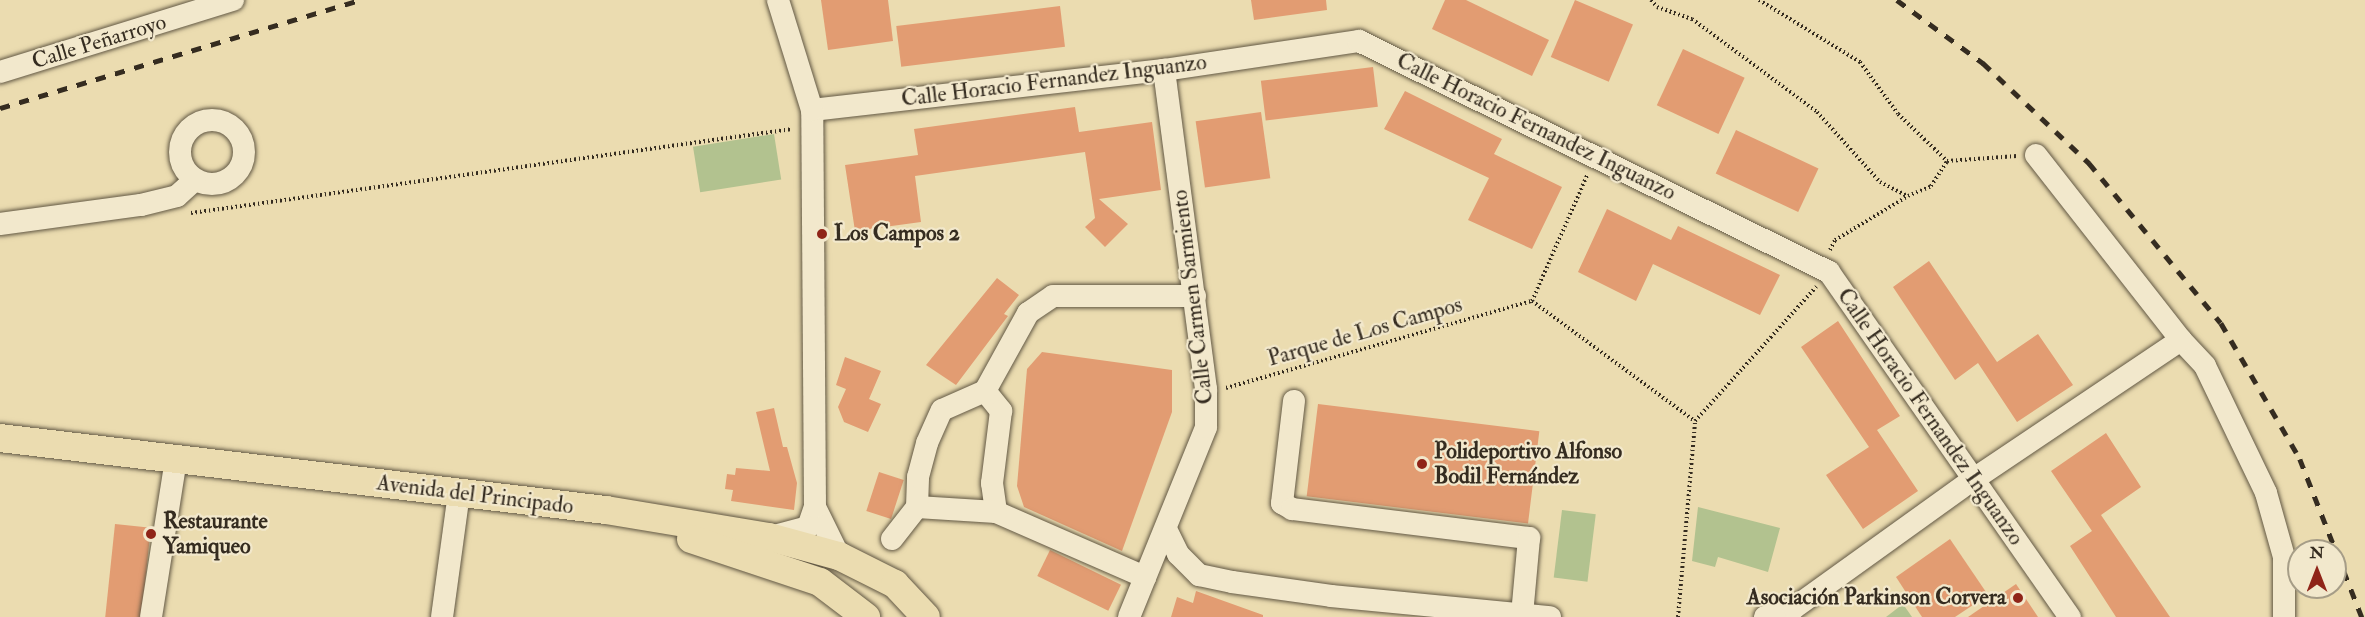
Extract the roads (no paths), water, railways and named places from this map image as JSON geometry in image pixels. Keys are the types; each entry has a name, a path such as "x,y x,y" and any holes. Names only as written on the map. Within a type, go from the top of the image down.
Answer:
{"main road":[{"name":"Avenida del Principado","path":"0,438 606,510 769,537 839,556 895,584 921,611"},
{"path":"606,510 820,582 868,617"},
{"path":"839,556 868,617"},
{"path":"878,617 883,605 895,599 921,611"}],"street":[{"name":"Calle Peñarroyo","path":"0,72 233,0"},
{"path":"769,537 808,526 814,507 812,118 778,0"},
{"name":"Calle Horacio Fernandez Inguanzo","path":"812,118 1359,41 1825,269 1971,480 2070,617"},
{"name":"Calle Carmen Sarmiento","path":"1129,617 1206,427 1206,389 1164,70"},
{"path":"2036,155 2181,340 2205,366 2266,493 2284,557 2284,617"},
{"path":"0,224 141,205 177,196 195,180"},
{"path":"892,539 917,507 918,477 927,443 942,410 985,391 1028,313 1053,296 1195,296"},
{"path":"1766,617 1794,608 1971,480 2181,340"},
{"path":"985,391 1001,411 992,483 996,512"},
{"path":"1294,401 1282,503 1292,508 1529,538 1522,615"},
{"path":"151,617 176,459"},
{"path":"442,617 459,493"},
{"path":"814,507 839,556"},
{"path":"917,507 996,512 1145,577"},
{"path":"1166,529 1178,554 1199,575 1331,596 1550,617"}],"railway":[{"path":"0,108 360,0"},
{"path":"1897,0 1983,63 2089,163 2221,323 2300,459 2362,617"}],"place":[{"name":"Los Campos 2","path":"822,234"},
{"name":"Polideportivo Alfonso Bodil Fernández","path":"1422,464"},
{"name":"Restaurante Yamiqueo","path":"151,534"},
{"name":"Asociación Parkinson Corvera","path":"2018,598"}]}
